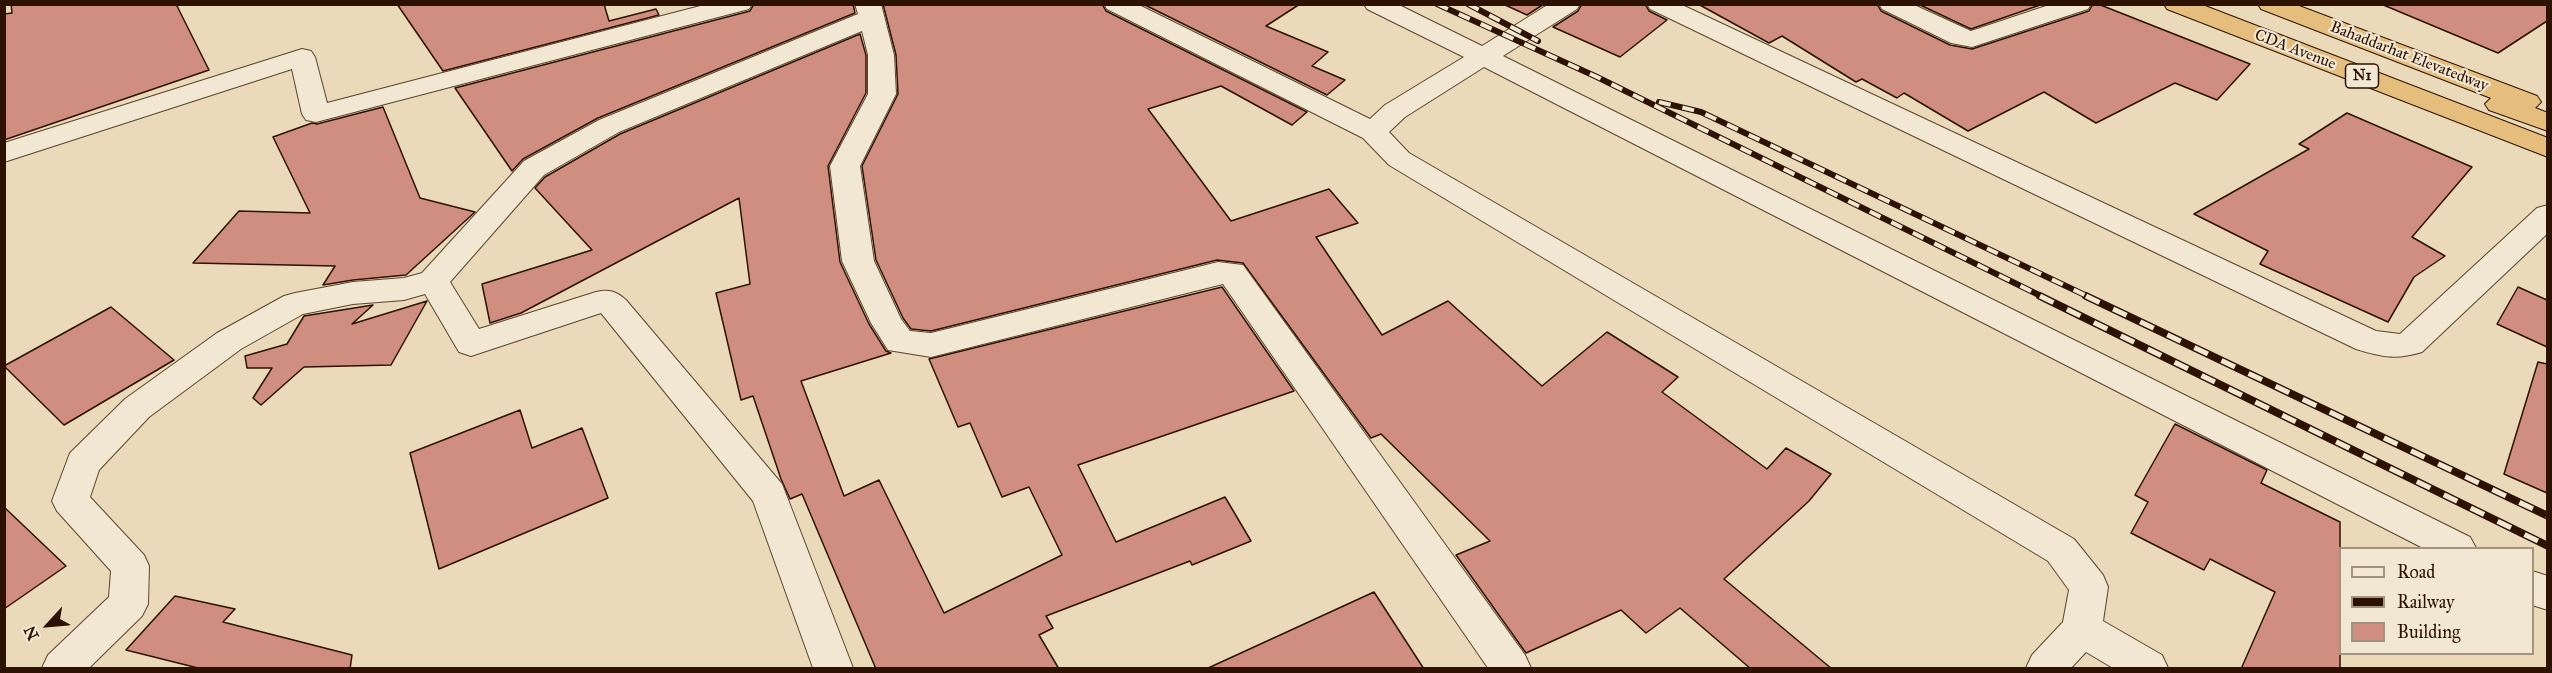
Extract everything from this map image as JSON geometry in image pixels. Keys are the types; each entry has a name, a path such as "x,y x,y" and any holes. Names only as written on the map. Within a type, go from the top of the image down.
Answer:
{"highway":[{"name":"CDA Avenue","path":"2176,4 2547,148"},
{"name":"Bahaddarhat Elevatedway","path":"2238,4 2547,123"},
{"name":"Bahaddarhat Elevatedway","path":"2270,4 2547,110"},
{"path":"2315,4 2547,92"}],"street":[{"path":"4,153 302,57 316,114 740,4"},
{"path":"1116,4 1373,132 1399,159 2061,550 2089,587 2082,629 2046,669"},
{"path":"1376,4 2453,547"},
{"path":"1373,132 1395,111 1568,4"},
{"path":"1659,4 2368,341 2395,347 2410,344 2547,215"},
{"path":"1891,4 1960,37 1972,39 2079,4"},
{"path":"62,669 128,604 130,567 70,501 83,463 137,408 229,341 295,304 353,293 404,289 433,281 534,168 609,126 869,11 881,55 882,94 845,166 858,261 887,323 900,342 931,345 1218,273 1233,273 1511,669"},
{"path":"433,281 471,344 596,303 607,301 615,308 769,494 832,669"},
{"path":"2082,629 2148,669"}],"building":[{"path":"11,4 176,4 209,70 4,140 4,14 12,13"},
{"path":"397,4 604,4 609,21 656,9 659,15 443,71"},
{"path":"754,4 853,4 855,13 598,118 523,159 512,171 455,88 750,11"},
{"path":"883,4 1102,4 1106,11 1307,112 1292,125 1221,86 1148,109 1231,221 1329,189 1358,223 1316,237 1382,335 1448,301 1542,386 1607,332 1678,377 1662,392 1767,469 1786,448 1831,474 1809,501 1724,579 1832,669 1751,669 1680,608 1646,633 1621,610 1526,653 1456,555 1490,541 1381,434 1371,438 1243,263 1217,260 931,331 911,329 903,318 876,260 862,166 898,94 896,55"},
{"path":"1143,4 1300,4 1266,26 1328,52 1312,66 1345,80 1327,95"},
{"path":"1503,4 1544,4 1527,15"},
{"path":"1582,4 1645,4 1649,11 1667,20 1620,57 1553,27 1578,11"},
{"path":"1698,4 1877,4 1881,11 1950,45 1972,49 2089,11 2093,4 2098,4 2250,64 2217,100 2175,83 2096,123 2044,92 1968,131 1904,93 1897,98 1862,79 1856,82 1782,36 1769,43"},
{"path":"1918,4 2043,4 1971,29"},
{"path":"2381,4 2547,4 2547,21 2498,53"},
{"path":"860,34 866,55 866,93 828,166 840,262 869,324 886,351 891,353 801,381 844,496 879,480 944,613 1062,555 1029,487 1002,497 970,423 958,427 929,359 1222,287 1294,391 1078,465 1116,542 1225,497 1251,541 1192,565 1190,561 1046,616 1053,628 1039,635 1059,669 876,669 802,494 790,499 753,396 741,400 716,293 750,284 739,198 521,313 490,323 482,284 592,250 535,188 545,177 620,134"},
{"path":"383,107 420,198 475,212 406,275 323,285 335,266 193,263 239,211 310,213 273,137 312,123 317,124"},
{"path":"2347,113 2472,167 2412,237 2445,256 2414,277 2388,322 2260,264 2268,251 2194,214 2309,149 2299,144"},
{"path":"2518,287 2547,300 2547,347 2497,324"},
{"path":"427,301 391,365 304,367 261,405 253,398 272,368 247,368 245,356 287,344 304,316 373,305 352,324"},
{"path":"111,307 174,360 64,425 4,366"},
{"path":"2538,362 2547,364 2547,493 2504,474"},
{"path":"520,410 532,448 582,428 608,498 439,569 410,453"},
{"path":"2175,424 2267,470 2261,483 2340,522 2340,669 2241,669 2275,592 2210,559 2204,570 2131,533 2148,502 2135,495"},
{"path":"4,507 66,566 4,609"},
{"path":"1374,592 1424,669 1206,669"},
{"path":"175,596 235,609 223,622 352,655 350,669 202,669 126,650"}],"railway":[{"path":"1437,4 1597,77 2043,297"},
{"path":"1468,4 1538,41"},
{"path":"1659,102 1701,112 2089,297"},
{"path":"2040,296 2548,546"},
{"path":"2086,296 2548,516"}]}
